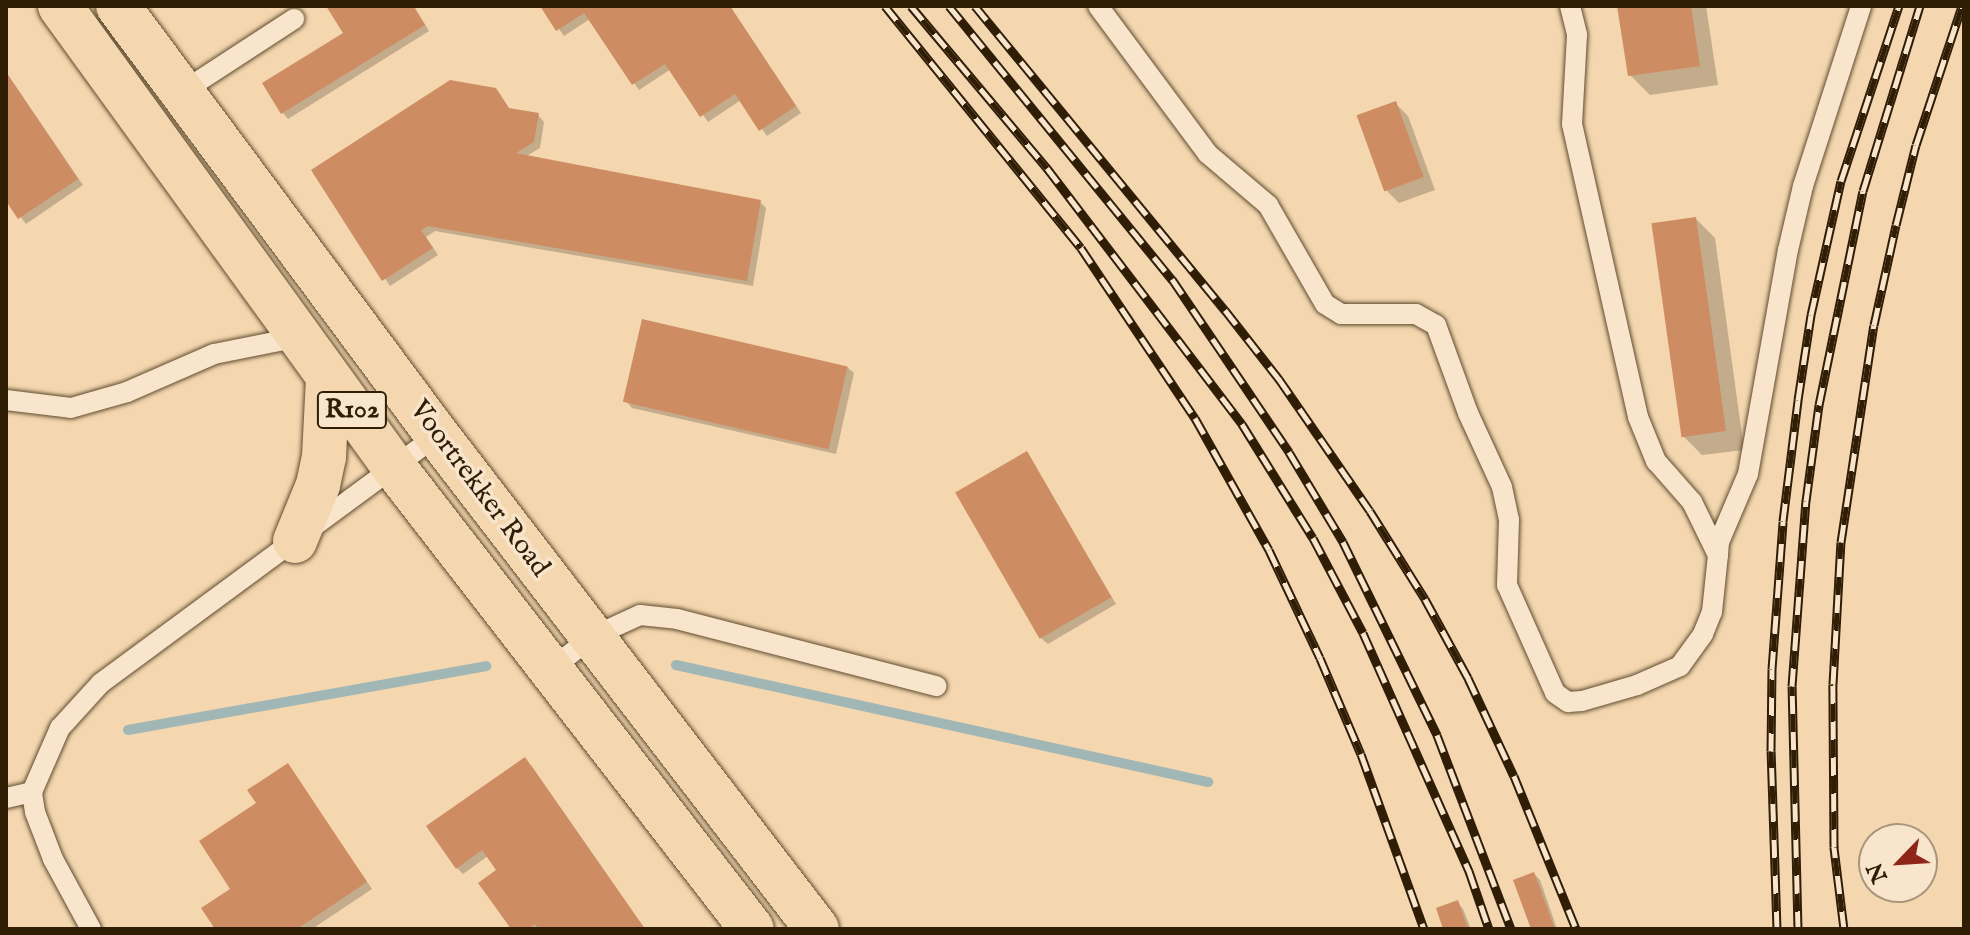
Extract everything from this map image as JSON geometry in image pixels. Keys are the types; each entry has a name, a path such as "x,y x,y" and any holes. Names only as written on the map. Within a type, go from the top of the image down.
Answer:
{"main road":[{"name":"Voortrekker Road","path":"60,6 394,467 752,929"},
{"name":"Voortrekker Road","path":"118,6 437,435 817,929"},
{"path":"142,119 182,92"},
{"path":"295,541 318,485 324,457 328,377"}],"lane":[{"path":"1098,6 1208,154 1268,205 1325,304 1341,314 1416,314 1436,325 1468,413 1508,504 1507,585 1555,693 1568,702 1637,685 1680,666 1703,634 1712,612 1724,529 1745,489 1788,250 1819,131 1861,6"},
{"path":"1570,6 1577,35 1572,124 1638,417 1656,461 1692,502 1718,555"},
{"path":"182,92 294,19"},
{"path":"6,400 71,408 127,392 214,354 299,337"},
{"path":"91,929 41,833 32,792 60,728 101,683 437,435"},
{"path":"1692,502 1714,511 1725,508 1745,489"},
{"path":"551,669 592,637 640,615 677,619 937,686"},
{"path":"6,798 32,792"}],"building":[{"path":"326,6 413,6 425,25 281,114 262,83 343,33"},
{"path":"540,6 730,6 796,106 759,131 735,94 700,117 665,64 632,85 584,13 556,31"},
{"path":"1617,6 1691,6 1700,66 1628,76"},
{"path":"6,72 78,179 18,219 6,201"},
{"path":"450,80 496,88 509,108 539,113 534,142 516,153 761,200 747,281 428,226 421,230 433,248 382,281 311,170"},
{"path":"1396,101 1424,177 1384,191 1357,115"},
{"path":"1696,217 1726,431 1681,437 1651,223"},
{"path":"642,319 848,366 828,449 623,402"},
{"path":"1027,451 1112,597 1040,639 955,492"},
{"path":"525,757 645,929 539,929 535,924 528,929 511,929 478,883 496,870 482,850 456,869 426,826"},
{"path":"288,763 367,882 297,929 215,929 201,908 230,889 199,841 256,803 247,790"},
{"path":"1534,872 1555,929 1531,929 1513,880"},
{"path":"1458,900 1468,929 1443,929 1436,908"}],"waterway":[{"path":"676,665 1208,782"},
{"path":"128,730 486,666"}],"railway":[{"path":"885,6 1081,248 1195,418 1269,550 1320,658 1361,754 1424,929"},
{"path":"911,6 1047,168 1242,424 1313,538 1363,633 1469,871 1489,929"},
{"path":"949,6 1172,279 1289,452 1343,542 1437,735 1511,929"},
{"path":"975,6 1279,379 1370,511 1425,599 1468,678 1514,776 1576,929"},
{"path":"1777,929 1771,751 1772,669 1783,521 1798,400 1811,315 1841,181 1899,6"},
{"path":"1798,929 1792,686 1806,501 1819,405 1863,191 1920,6"},
{"path":"1844,929 1834,847 1833,684 1841,542 1874,325 1896,225 1916,145 1962,6"}]}
